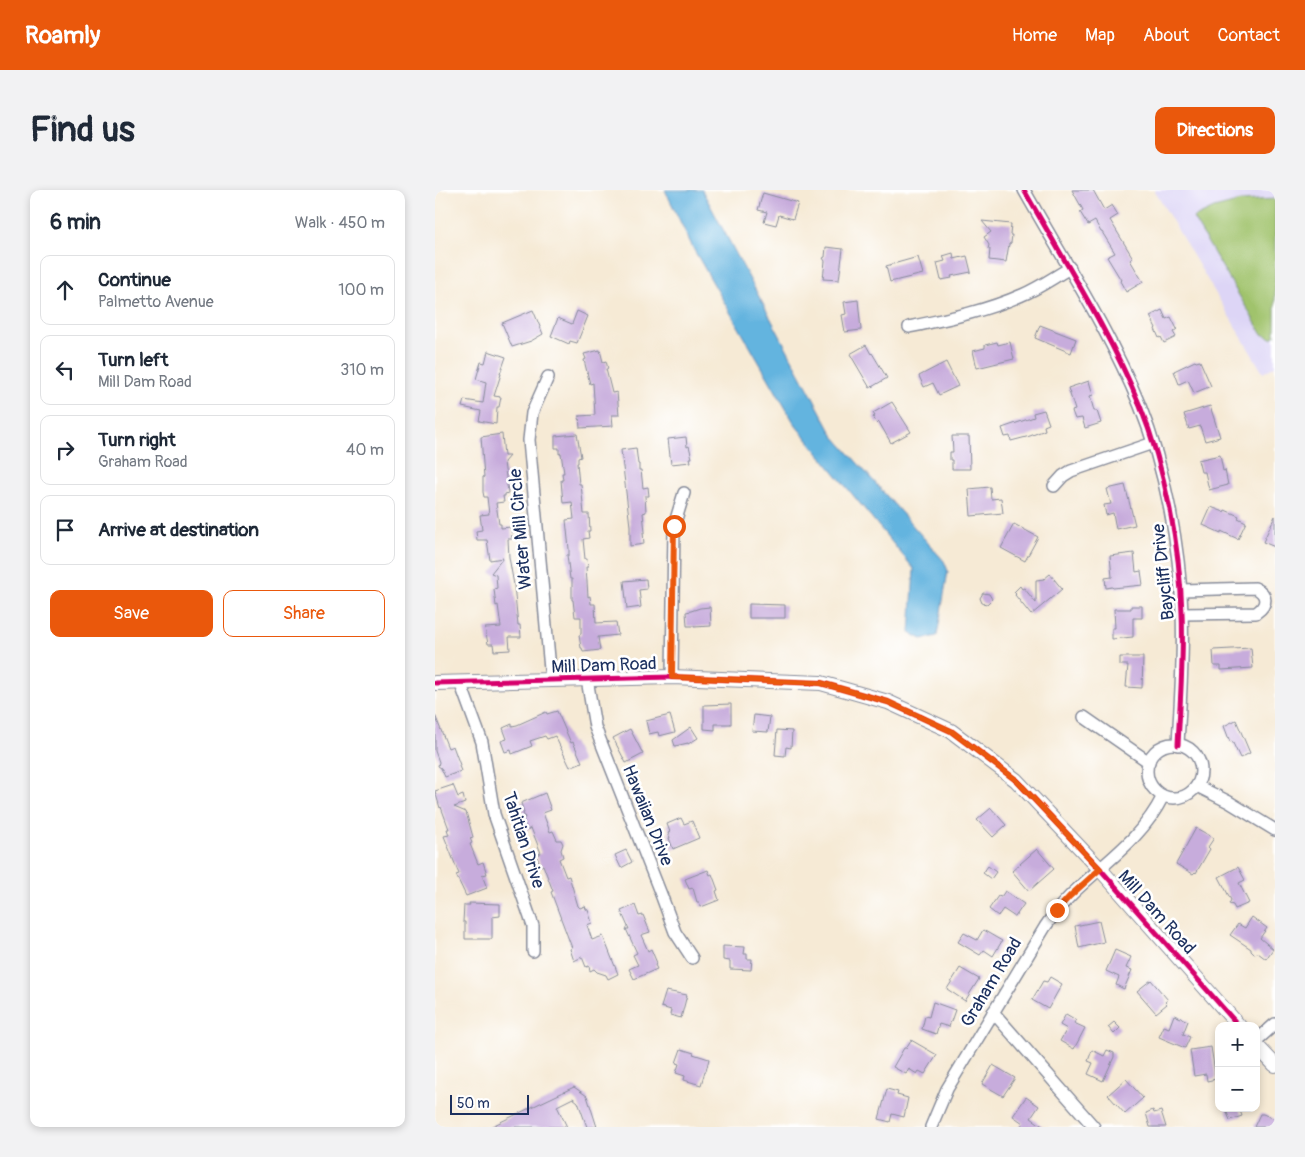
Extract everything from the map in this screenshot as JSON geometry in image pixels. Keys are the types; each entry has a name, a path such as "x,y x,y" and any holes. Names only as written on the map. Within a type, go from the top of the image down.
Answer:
{"street":[{"name":"Baycliff Drive","path":"1024,190 1091,306 1141,407 1153,443 1169,504 1181,590 1181,682 1178,745"},
{"path":"909,326 952,318 994,306 1023,295 1070,268"},
{"name":"Water Mill Circle","path":"548,378 532,413 529,440 551,680"},
{"path":"1054,486 1063,476 1071,471 1153,443"},
{"path":"672,677 674,526 684,493"},
{"path":"1181,590 1255,588 1264,594 1265,600 1264,606 1256,613 1182,614"},
{"name":"Mill Dam Road","path":"435,683 672,677 821,683 888,702 951,731 1016,780 1100,869 1235,1022"},
{"name":"Hawaiian Drive","path":"587,680 595,727 675,932 692,958"},
{"name":"Tahitian Drive","path":"460,682 482,742 494,814 533,926 533,951"},
{"path":"1084,717 1149,762"},
{"path":"1171,745 1178,745 1192,751 1197,757 1200,764 1200,779 1192,792 1178,798 1170,798 1163,796 1152,788 1147,775 1149,762 1157,750 1171,745"},
{"path":"1197,786 1229,802 1275,830"},
{"path":"1100,869 1145,827 1163,796"},
{"name":"Graham Road","path":"931,1127 947,1089 1045,927 1070,896 1100,869"},
{"path":"993,1012 1094,1127"},
{"path":"1260,1037 1275,1024"},
{"path":"1260,1049 1275,1065"}],"shaded area":[{"path":"1154,190 1275,190 1275,366 1263,373"}],"green space":[{"path":"1275,199 1275,336 1272,338 1262,334 1193,218 1214,208 1241,201"}],"water":[{"path":"665,190 702,190 833,435 944,561 948,571 937,636 922,639 910,633 914,569 796,426 694,250"}],"building":[{"path":"1072,190 1093,190 1104,210 1112,205 1118,215 1110,220 1133,258 1130,260 1143,282 1126,292 1107,257 1115,253 1095,221 1088,225 1080,212 1083,210"},
{"path":"763,193 798,203 793,219 779,215 776,225 764,222 767,212 758,210"},
{"path":"982,221 1011,224 1011,243 1009,244 1006,262 989,260 990,249 988,249 989,245 984,237 991,232"},
{"path":"826,247 843,249 839,280 823,279 825,261 823,258 825,257"},
{"path":"953,253 954,259 967,256 971,272 941,280 937,263 945,261 943,256"},
{"path":"918,257 923,274 890,282 886,266"},
{"path":"858,300 861,330 845,332 842,315 846,314 844,302"},
{"path":"533,310 543,334 531,341 512,347 502,323"},
{"path":"1162,310 1166,319 1171,317 1177,329 1173,332 1176,337 1164,343 1161,337 1159,338 1150,316"},
{"path":"577,311 588,316 577,343 570,341 569,344 551,336 558,318 572,324"},
{"path":"1040,325 1076,339 1071,353 1035,338"},
{"path":"997,342 998,345 1010,342 1014,359 977,368 973,351"},
{"path":"866,345 887,378 870,388 850,354"},
{"path":"600,350 603,362 606,361 612,393 617,392 619,415 612,415 613,426 580,428 579,416 595,415 593,383 590,384 584,354"},
{"path":"488,351 506,357 494,396 501,397 499,407 497,407 496,424 479,421 481,411 462,407 464,400 483,403 486,382 476,379 481,362 485,363"},
{"path":"1195,361 1200,361 1211,386 1194,393 1188,380 1179,384 1174,371"},
{"path":"946,362 958,386 939,395 933,383 924,387 919,376"},
{"path":"1089,381 1093,395 1090,396 1094,411 1097,411 1101,423 1085,428 1082,418 1075,419 1072,411 1075,410 1068,388"},
{"path":"892,402 911,432 891,443 879,422 877,424 873,413"},
{"path":"1210,406 1220,437 1205,441 1200,426 1189,429 1184,414"},
{"path":"1044,410 1049,424 1044,426 1045,430 1011,441 1010,436 1005,437 1002,428 1034,417 1033,413"},
{"path":"502,434 504,456 509,456 504,462 508,493 503,496 504,502 496,503 501,528 511,527 512,539 508,539 509,557 521,637 509,637 510,650 494,651 493,644 488,644 485,628 501,627 494,589 497,588 496,575 491,573 503,558 490,560 487,540 477,540 476,531 482,530 480,515 489,514 487,497 484,497 483,492 484,477 481,437"},
{"path":"577,434 581,457 578,458 577,463 579,484 581,484 584,514 589,514 589,538 583,539 585,559 587,559 588,567 586,567 588,597 590,596 591,604 595,604 596,623 616,622 618,635 598,637 600,650 583,652 579,635 581,634 581,617 575,617 572,600 572,579 570,579 567,555 569,555 569,549 566,520 574,519 572,502 563,503 561,480 563,480 562,473 564,473 561,453 559,454 559,448 555,448 555,436"},
{"path":"952,436 969,436 970,469 952,469 950,452 953,452"},
{"path":"686,437 687,447 689,446 692,458 690,458 691,462 671,464 668,439"},
{"path":"636,448 643,488 648,487 649,496 645,496 646,512 643,513 644,544 630,546 630,526 621,450"},
{"path":"1220,455 1228,485 1209,490 1205,472 1201,472 1198,460"},
{"path":"1125,485 1135,525 1116,529 1113,513 1106,515 1104,505 1111,504 1107,489"},
{"path":"990,487 991,499 1001,498 1003,513 971,516 969,489"},
{"path":"1211,507 1239,516 1238,518 1246,522 1238,539 1203,525"},
{"path":"1275,516 1275,547 1263,542"},
{"path":"1014,524 1038,537 1025,561 1001,548"},
{"path":"1134,553 1136,572 1141,571 1143,585 1106,588 1105,578 1112,577 1110,556"},
{"path":"1050,574 1062,589 1031,615 1014,592 1020,586 1022,589 1024,588 1036,603 1036,580 1044,579"},
{"path":"646,579 647,589 639,590 641,607 627,609 624,581"},
{"path":"983,593 989,594 992,599 987,604 982,603 980,598"},
{"path":"749,604 785,605 785,618 749,618"},
{"path":"1131,606 1142,606 1142,618 1133,618 1133,637 1112,639 1112,628 1115,628 1114,609 1131,609"},
{"path":"710,607 711,626 687,626 686,612"},
{"path":"1251,648 1253,668 1221,670 1221,666 1214,666 1213,650"},
{"path":"1120,657 1143,657 1142,688 1126,687 1128,665 1120,665"},
{"path":"731,704 731,724 715,724 715,730 704,729 704,705"},
{"path":"557,711 571,743 573,742 582,762 570,767 555,736 547,739 545,736 530,741 532,746 512,754 511,750 505,752 501,741 507,739 503,728 512,724 512,726 517,725 546,712 547,714"},
{"path":"435,715 448,748 453,746 461,771 445,777 438,766 439,762 435,751"},
{"path":"670,715 675,732 659,736 658,732 649,734 646,721"},
{"path":"754,715 770,717 768,732 752,731"},
{"path":"1236,720 1250,753 1240,758 1232,741 1230,742 1224,726"},
{"path":"691,727 698,738 688,744 675,746 673,740"},
{"path":"630,729 643,754 626,763 613,738"},
{"path":"777,730 792,731 791,748 786,747 785,756 775,755"},
{"path":"453,785 458,797 463,795 465,803 454,807 466,812 473,837 470,838 472,843 470,844 478,864 483,862 487,874 482,875 487,888 466,896 456,875 459,874 444,836 449,835 447,829 449,829 435,791"},
{"path":"545,793 551,810 543,813 550,832 553,831 557,840 561,840 563,844 561,850 563,857 559,859 566,877 569,876 578,906 580,908 585,906 588,910 592,923 587,925 592,940 603,936 618,974 608,979 606,975 594,969 590,971 589,966 586,967 582,957 574,961 570,949 572,948 551,892 553,891 543,865 541,866 536,855 541,853 531,828 527,830 523,819 525,818 521,803"},
{"path":"991,808 1006,825 993,837 977,820"},
{"path":"681,818 684,824 692,821 699,838 673,849 667,824"},
{"path":"1196,828 1214,838 1196,873 1193,874 1176,864"},
{"path":"1037,849 1054,869 1029,891 1012,871"},
{"path":"626,850 632,862 621,868 615,855"},
{"path":"988,866 996,872 991,879 983,873"},
{"path":"1238,867 1245,880 1239,883 1249,903 1235,909 1233,905 1229,904 1231,900 1219,877"},
{"path":"708,870 710,875 712,874 718,890 716,891 719,900 701,907 699,902 697,902 693,888 689,889 685,879"},
{"path":"1005,891 1024,904 1015,917 1003,909 998,916 989,909 998,896 1001,897"},
{"path":"469,903 500,904 500,916 492,917 492,939 465,939 464,905 470,905"},
{"path":"635,905 639,916 643,915 650,932 641,935 648,951 651,949 657,963 655,965 657,969 634,979 629,969 638,965 633,955 637,953 626,929 629,929 621,911"},
{"path":"1252,917 1267,928 1260,938 1273,949 1266,959 1258,953 1254,954 1251,949 1230,935 1238,924 1245,928"},
{"path":"1099,921 1104,942 1079,948 1075,926"},
{"path":"983,930 1002,941 993,956 984,950 980,955 958,942 964,933 977,940"},
{"path":"723,946 745,947 744,954 747,954 747,959 752,959 751,970 730,969 730,961 723,960"},
{"path":"1115,950 1131,957 1126,968 1132,970 1124,989 1116,985 1119,977 1106,971"},
{"path":"960,968 979,979 965,1001 947,989"},
{"path":"1050,977 1062,984 1048,1009 1032,1000 1043,981 1047,982"},
{"path":"1151,980 1168,1000 1165,1002 1167,1004 1156,1013 1137,991"},
{"path":"666,991 687,995 681,1018 670,1015 671,1010 661,1007"},
{"path":"933,1002 955,1010 949,1027 939,1024 936,1034 922,1029 925,1016 929,1017"},
{"path":"1066,1014 1076,1020 1074,1023 1085,1028 1074,1049 1060,1041 1067,1029 1060,1025"},
{"path":"1174,1015 1188,1021 1183,1034 1190,1037 1185,1048 1159,1037 1164,1026 1169,1028"},
{"path":"1114,1022 1120,1028 1114,1034 1108,1027"},
{"path":"911,1040 937,1055 925,1074 919,1071 917,1074 909,1069 906,1074 893,1067"},
{"path":"1211,1047 1215,1079 1207,1081 1206,1074 1194,1076 1190,1050"},
{"path":"681,1049 709,1059 701,1085 684,1080 685,1076 676,1073 679,1064 676,1063"},
{"path":"1092,1050 1104,1056 1107,1050 1114,1053 1103,1081 1088,1074 1093,1063 1088,1061"},
{"path":"993,1065 1015,1078 1003,1096 982,1084"},
{"path":"1126,1079 1143,1098 1125,1114 1108,1095"},
{"path":"574,1087 587,1096 597,1127 587,1127 578,1102 573,1098 557,1106 567,1127 490,1127"},
{"path":"887,1089 898,1092 897,1095 908,1098 904,1117 892,1114 890,1122 879,1119"},
{"path":"1026,1097 1039,1106 1031,1118 1044,1127 1020,1127 1023,1123 1013,1116"},
{"path":"1153,1110 1154,1113 1161,1111 1166,1127 1150,1127 1146,1113"},
{"path":"1227,1112 1240,1112 1242,1116 1230,1120"},
{"path":"1260,1114 1275,1119 1275,1127 1254,1127"}],"cycle path":[{"path":"1024,190 1114,350 1140,406 1157,455 1170,508 1181,588 1183,646 1178,745"},
{"path":"435,683 672,677 821,683 888,702 951,731 1016,780 1100,869 1235,1022"}],"route":[{"path":"674,526 672,677 821,683 888,702 951,731 1016,780 1100,869 1057,910"}]}
